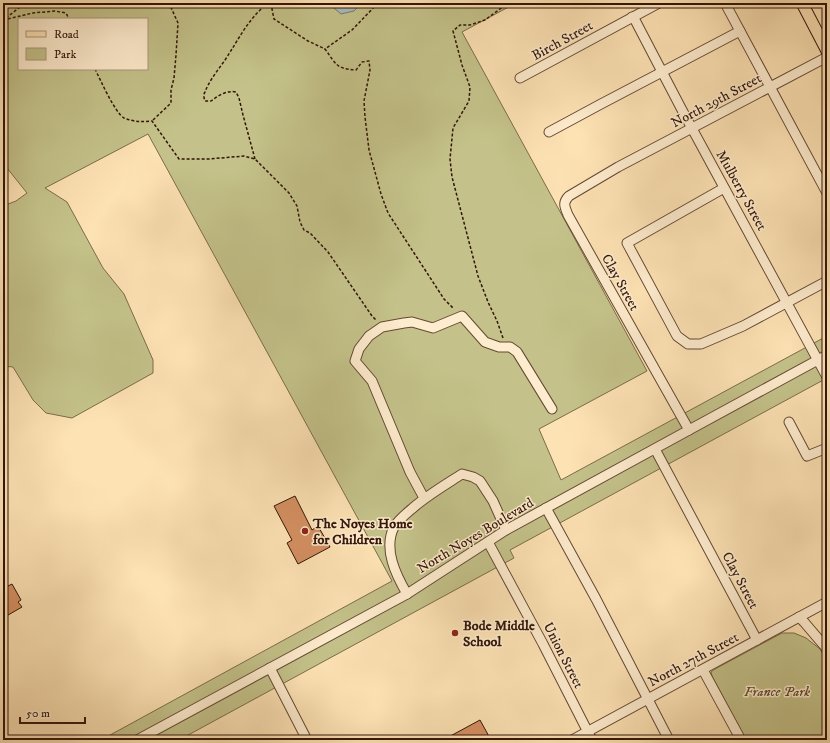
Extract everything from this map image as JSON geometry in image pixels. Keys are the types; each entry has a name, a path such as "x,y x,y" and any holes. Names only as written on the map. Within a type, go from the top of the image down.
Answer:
{"main road":[{"path":"802,3 827,51"}],"street":[{"name":"Birch Street","path":"520,78 659,3"},
{"path":"725,3 827,193"},
{"name":"Mulberry Street","path":"632,17 635,20 827,377"},
{"path":"549,132 740,31"},
{"name":"North 29th Street","path":"618,167 827,57"},
{"name":"Clay Street","path":"618,167 569,196 564,205 572,222 689,430"},
{"path":"724,188 627,243 678,336 688,344 700,344 743,326 827,280"},
{"path":"424,498 410,472 372,381 355,361 359,349 369,336 382,327 412,322 433,328 462,316 485,342 510,347 517,352 552,409"},
{"name":"North Noyes Boulevard","path":"137,740 407,594 506,530 827,355"},
{"path":"789,422 807,456 827,448"},
{"name":"Clay Street","path":"655,449 757,640"},
{"path":"407,594 399,580 391,557 390,542 394,528 399,520 424,498 462,474 473,477 480,481 493,501 506,530"},
{"path":"546,508 596,599 669,740"},
{"name":"Union Street","path":"488,542 543,644 590,736"},
{"name":"North 27th Street","path":"572,740 590,736 647,700 827,602"},
{"path":"799,617 827,648"},
{"path":"270,668 307,740"},
{"path":"703,670 741,740"}],"path":[{"path":"4,19 25,3"},
{"path":"96,70 115,107 123,117 140,122 152,121 171,103 178,23 169,3"},
{"path":"268,3 259,10 245,28 208,85 204,93 205,101 211,101 231,91 236,92 239,98 255,159 288,193 298,206 300,222 304,230 310,233 328,252 372,316 382,327"},
{"path":"272,3 274,19 308,42 325,49 338,66 356,70 362,62 369,61 370,70 364,100 364,116 369,150 383,201 388,213 444,299 462,316"},
{"path":"325,49 352,30 378,3"},
{"path":"506,347 478,276 452,177 450,159 453,128 469,101 470,87 462,65 453,31 460,25 470,25 485,20 508,3"},
{"path":"4,19 33,13 55,11 66,12 69,18"},
{"path":"152,121 179,159 209,159 244,156 255,159"}],"green space":[{"path":"3,3 516,3 462,32 647,371 539,429 561,480 827,336 827,378 510,550 514,558 179,740 101,740 392,581 148,134 45,188 67,202 103,268 124,294 153,360 153,373 72,418 46,413 33,400 13,367 3,366 3,206 16,201 27,193 3,163"},
{"name":"France Park","path":"782,633 794,633 806,638 820,649 827,661 827,740 746,740 712,676 711,672 715,669"}],"water":[{"path":"328,3 362,3 354,11 341,14"}],"building":[{"name":"The Noyes Home for Children","path":"295,496 312,530 318,526 330,547 298,564 287,543 292,540 274,506"},
{"path":"3,577 8,586 12,584 21,600 18,602 22,607 3,618"},
{"path":"480,720 491,740 443,740"}],"place":[{"name":"The Noyes Home for Children","path":"305,531"},
{"name":"Bode Middle School","path":"455,633"}]}
